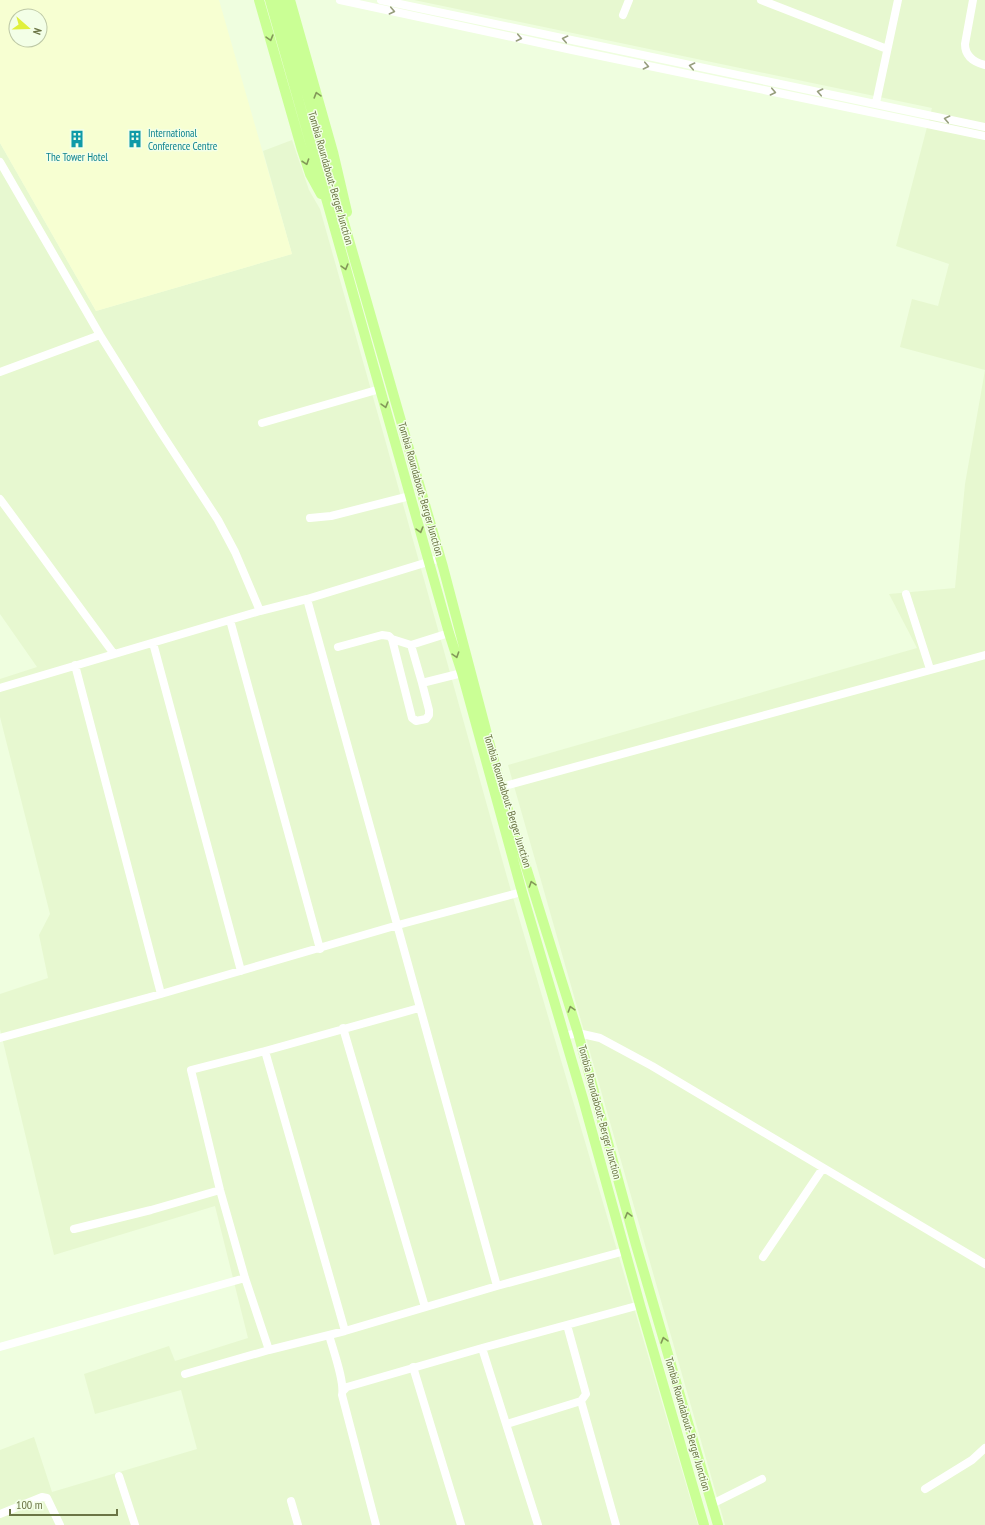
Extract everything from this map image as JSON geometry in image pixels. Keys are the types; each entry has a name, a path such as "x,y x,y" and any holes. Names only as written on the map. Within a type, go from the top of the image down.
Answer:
{"main road":[{"path":"259,0 302,150 310,174 329,210"},
{"path":"270,0 297,79"},
{"path":"280,0 297,79"},
{"path":"293,2 333,152 353,239 353,255"},
{"name":"Tombia Roundabout- Berger Junction","path":"297,79 329,210 449,633 462,673 522,892 702,1524"},
{"name":"Tombia Roundabout- Berger Junction","path":"297,79 353,255 441,558 501,787 578,1033 636,1245 718,1525"}],"street":[{"path":"340,0 985,136"},
{"path":"381,0 985,127"},
{"path":"623,15 629,0"},
{"path":"761,0 888,49"},
{"path":"876,103 898,0"},
{"path":"973,0 965,50 968,56 985,65"},
{"path":"0,162 100,335 218,520 235,552 260,611"},
{"path":"0,372 100,335"},
{"path":"262,423 380,389"},
{"path":"310,518 331,516 410,496"},
{"path":"0,499 114,654"},
{"path":"0,688 260,611 307,599 441,558"},
{"path":"906,594 930,669"},
{"path":"307,599 497,1286"},
{"path":"230,620 320,949"},
{"path":"338,647 382,635 389,636 392,639 411,645 449,633"},
{"path":"392,639 412,718 416,722 426,720 429,712 411,645"},
{"path":"153,643 241,971"},
{"path":"501,787 985,655"},
{"path":"74,665 161,994"},
{"path":"422,683 462,673"},
{"path":"0,1038 320,949 398,925 522,892"},
{"path":"269,1350 245,1278 220,1190 191,1070 266,1051 343,1028 419,1008"},
{"path":"343,1028 425,1307"},
{"path":"564,1036 578,1033 600,1038 652,1066 985,1264"},
{"path":"266,1051 345,1331"},
{"path":"763,1257 823,1168"},
{"path":"74,1229 151,1210 220,1190"},
{"path":"185,1374 269,1350 345,1331 497,1286 625,1251"},
{"path":"0,1347 245,1278"},
{"path":"343,1390 347,1387 413,1367 640,1305"},
{"path":"507,1424 582,1401 586,1394 567,1325"},
{"path":"329,1335 343,1390 342,1395 376,1525"},
{"path":"482,1348 538,1525"},
{"path":"413,1367 461,1525"},
{"path":"582,1401 616,1525"},
{"path":"925,1489 972,1460 985,1448"},
{"path":"119,1476 135,1525"},
{"path":"712,1504 762,1479"},
{"path":"0,1514 42,1497 47,1498 60,1525"},
{"path":"291,1501 298,1525"}],"shaded area":[{"path":"0,0 219,0 292,254 96,311 0,143"},
{"path":"414,0 985,0 985,370 900,347 912,299 938,306 949,264 896,246 932,108"},
{"path":"292,140 309,190 320,209 507,877 698,1525 0,1525 0,1450 34,1437 52,1492 197,1449 181,1390 95,1414 84,1374 169,1346 175,1361 248,1338 215,1206 54,1255 0,1029 0,994 48,978 39,935 50,914 0,717 0,679 37,667 0,614 0,143 96,311 292,254 263,151"},
{"path":"985,370 985,1525 725,1525 508,765 917,648 889,594 955,588 965,484"}],"place":[{"name":"The Tower Hotel","path":"77,139"},
{"name":"International Conference Centre","path":"135,139"}]}
